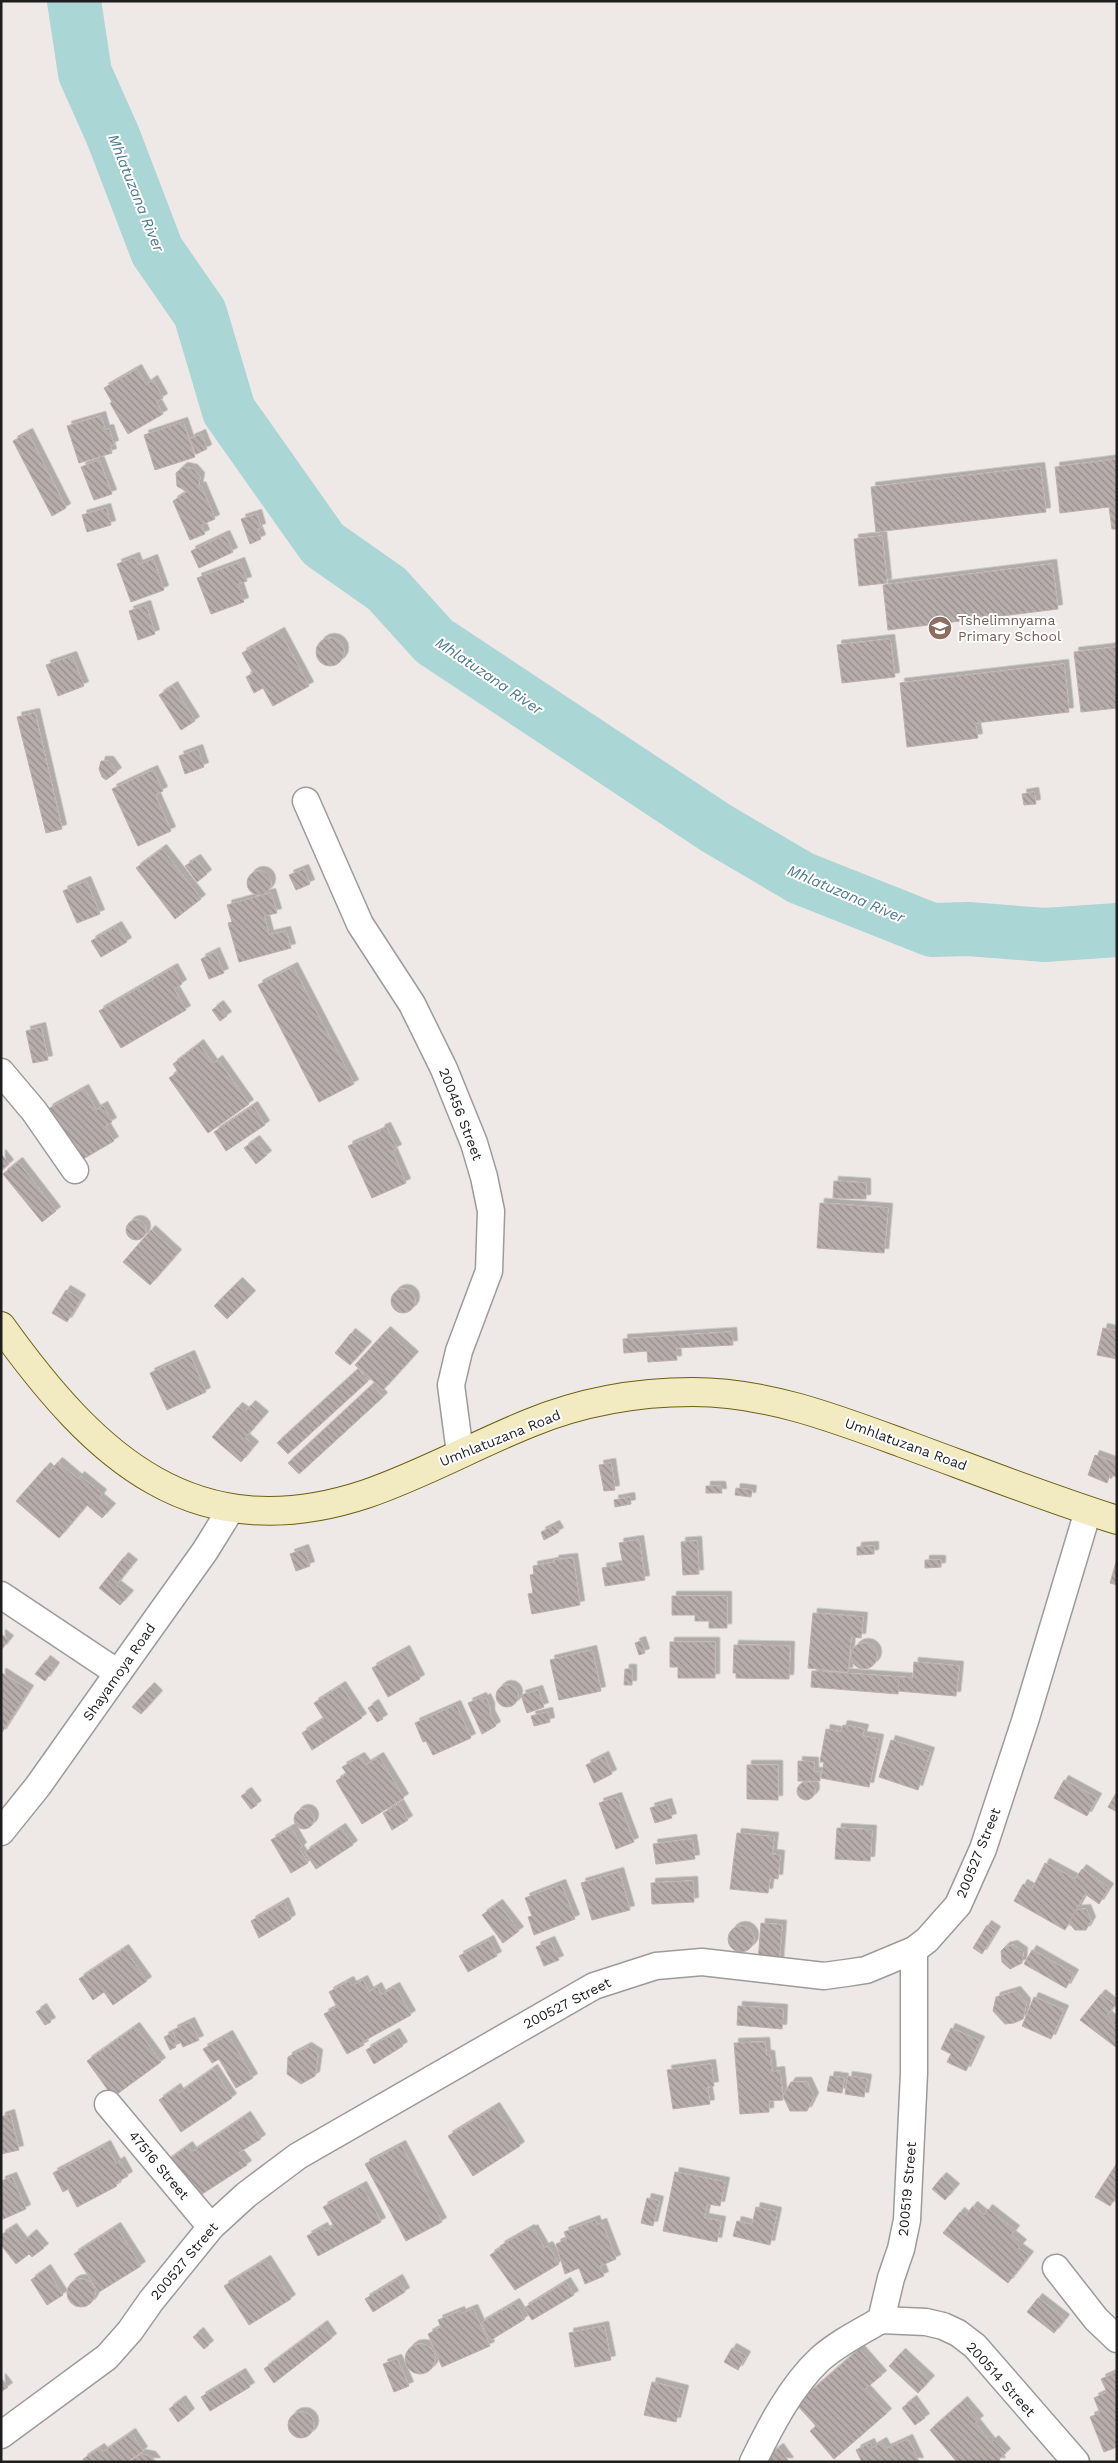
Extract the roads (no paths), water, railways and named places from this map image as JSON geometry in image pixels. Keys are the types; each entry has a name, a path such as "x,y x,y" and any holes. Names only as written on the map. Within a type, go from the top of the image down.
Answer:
{"street":[{"name":"200456 Street","path":"306,801 360,924 412,1004 444,1069 474,1143 484,1177 491,1210 490,1271 459,1351 451,1385 460,1453"},
{"path":"1,1072 34,1111 75,1170"},
{"name":"Umhlatuzana Road","path":"1,1326 34,1372 66,1410 91,1435 122,1461 150,1480 177,1494 231,1509 287,1509 333,1502 366,1494 533,1422 578,1408 639,1394 696,1392 768,1400 847,1422 1117,1520"},
{"name":"Shayamoya Road","path":"2,1828 38,1786 205,1551 231,1509"},
{"name":"200527 Street","path":"1,2435 107,2357 130,2331 151,2301 211,2227 246,2195 298,2156 594,1986 656,1966 702,1962 824,1976 866,1970 914,1950 944,1923 958,1906 983,1849 1025,1721 1088,1511"},
{"path":"1,1594 118,1673"},
{"name":"200519 Street","path":"881,2320 891,2278 902,2249 907,2220 914,2073 914,1950"},
{"name":"47516 Street","path":"108,2104 211,2227"},
{"path":"1056,2268 1096,2320 1117,2339"},
{"path":"753,2462 767,2433 795,2390 819,2360 843,2341 881,2320"},
{"name":"200514 Street","path":"881,2320 926,2322 958,2333 975,2346 1076,2462"}],"waterway":[{"name":"Mhlatuzana River","path":"74,1 85,73 113,136 157,251 200,313 229,411 323,544 387,589 434,641 716,828 801,878 932,930 968,929 1045,935 1117,930"}],"place":[{"name":"Tshelimnyama Primary School","path":"940,628"}]}
